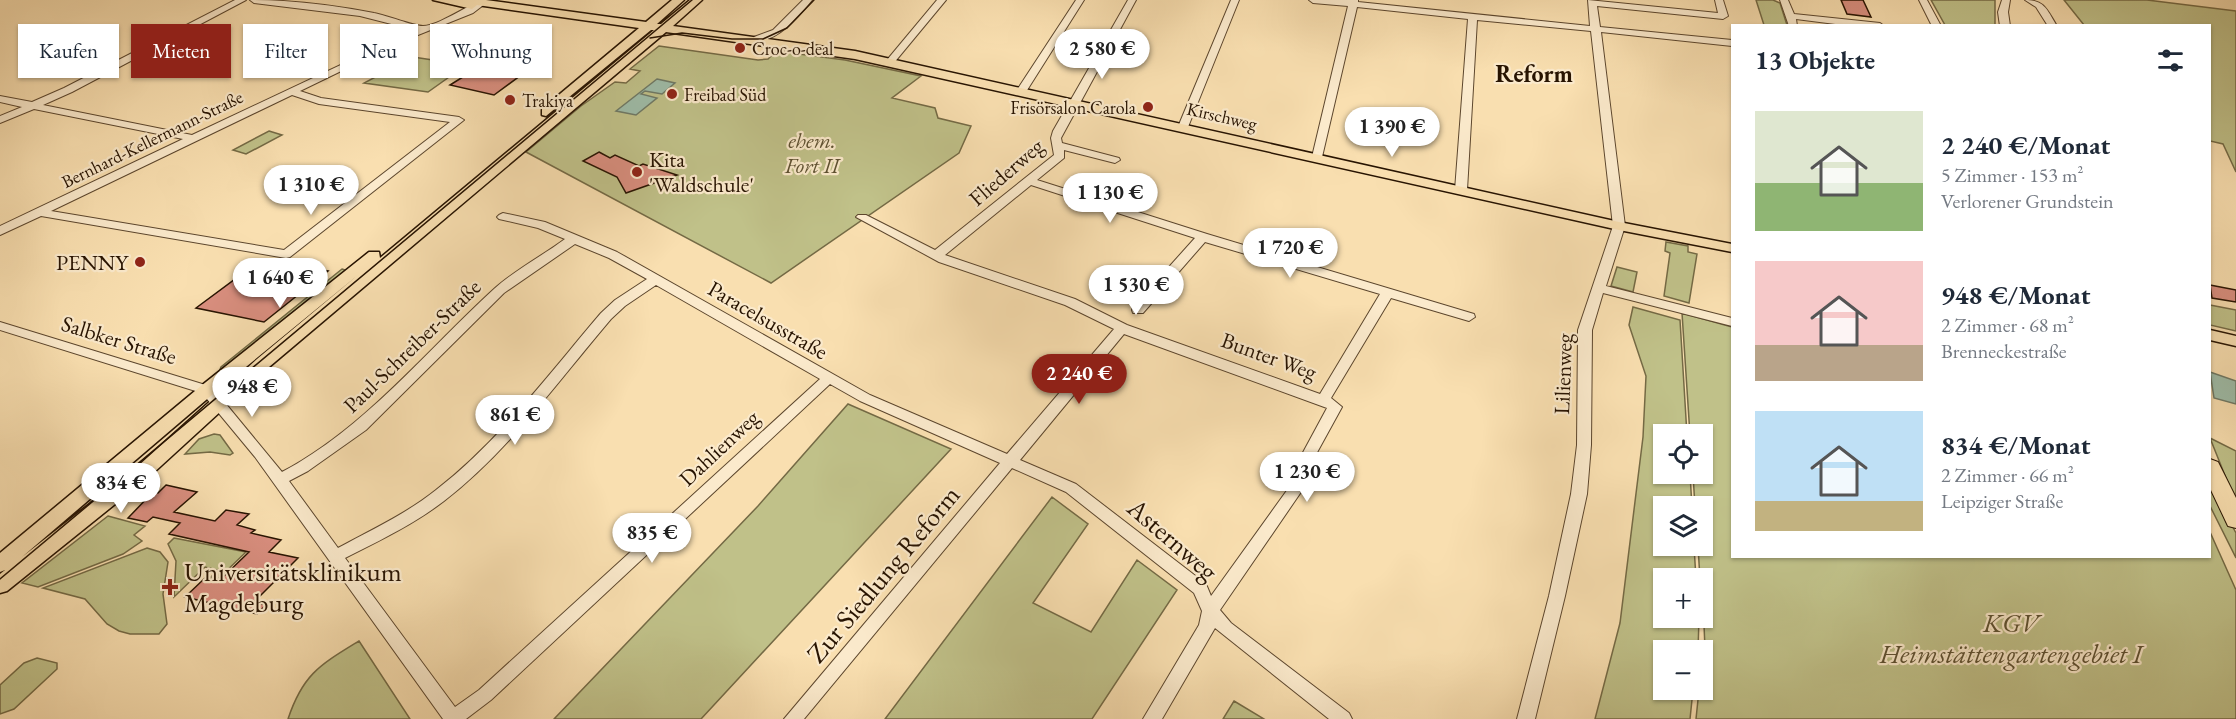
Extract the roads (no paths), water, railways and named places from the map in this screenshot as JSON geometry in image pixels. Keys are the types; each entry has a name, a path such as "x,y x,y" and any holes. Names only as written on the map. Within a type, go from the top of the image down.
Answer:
{"highway":[{"path":"2211,469 2235,519"}],"main road":[{"path":"438,0 537,12"},
{"path":"463,0 479,5 499,2 537,12"},
{"path":"0,564 679,0"},
{"path":"0,585 132,480 263,363 697,0"},
{"name":"Kirschweg","path":"537,12 757,39 890,62 1619,226 1731,248"},
{"path":"2211,335 2236,341"}],"street":[{"path":"0,120 73,87 242,0"},
{"path":"254,0 339,9 388,18 423,29"},
{"path":"757,39 776,32 808,0"},
{"path":"890,62 942,0"},
{"path":"1020,93 1080,0"},
{"name":"Fliederweg","path":"937,255 1059,156 1061,151 1057,133 1132,0"},
{"path":"1184,127 1235,0"},
{"path":"1313,0 1354,2 1731,43"},
{"path":"1592,1 1662,5 1723,16 1719,0"},
{"path":"1784,0 1792,21 1845,24"},
{"path":"1923,0 1936,24"},
{"path":"2005,24 2003,12 2006,0"},
{"path":"2029,0 2039,5 2052,24"},
{"name":"Lilienweg","path":"1526,719 1557,596 1579,494 1584,445 1584,340 1598,288 1619,226 1592,1"},
{"path":"1317,157 1354,2"},
{"name":"Bernhard-Kellermann-Straße","path":"0,231 290,91 479,5"},
{"path":"1461,190 1473,16"},
{"path":"38,212 286,254 459,120 321,101 290,91"},
{"path":"0,99 193,138"},
{"path":"1058,145 1114,160"},
{"path":"1029,181 1203,237 1469,317"},
{"name":"Bunter Weg","path":"862,217 937,255 1070,302 1122,328 1333,404 1335,409 1310,452 1305,476 1210,611"},
{"name":"Paracelsusstraße","path":"504,218 541,225 613,255 828,379 911,420 1011,463"},
{"path":"1138,310 1203,237"},
{"name":"Paul-Schreiber-Straße","path":"278,480 303,467 361,426 500,290 574,239"},
{"path":"334,557 409,517 456,483 493,446 606,316 629,296 656,279"},
{"path":"1598,288 1731,322"},
{"path":"1323,400 1387,293"},
{"name":"Salbker Straße","path":"0,326 207,390 220,403 278,480 453,718"},
{"name":"Zur Siedlung Reform","path":"793,719 1011,463 1122,328"},
{"name":"Dahlienweg","path":"453,718 484,695 828,379"},
{"name":"Asternweg","path":"1011,463 1073,490 1200,589 1210,611 1226,628 1343,719"},
{"path":"1152,719 1208,625 1210,611"}],"tram line":[{"path":"0,579 692,0"},
{"path":"650,38 682,33 732,39 763,39 787,28 814,0"}],"place":[{"name":"Croc-o-deal","path":"740,48"},
{"name":"Freibad Süd","path":"672,94"},
{"name":"Trakiya","path":"510,100"},
{"name":"Frisörsalon Carola","path":"1148,107"},
{"name":"Kita 'Waldschule'","path":"637,172"},
{"name":"PENNY","path":"140,262"},
{"name":"Universitätsklinikum Magdeburg","path":"170,587"}],"district":[{"name":"Reform","path":"1534,73"}],"park label":[{"name":"ehem. Fort II","path":"812,152"},
{"name":"KGV Heimstättengartengebiet I","path":"2011,638"}]}
